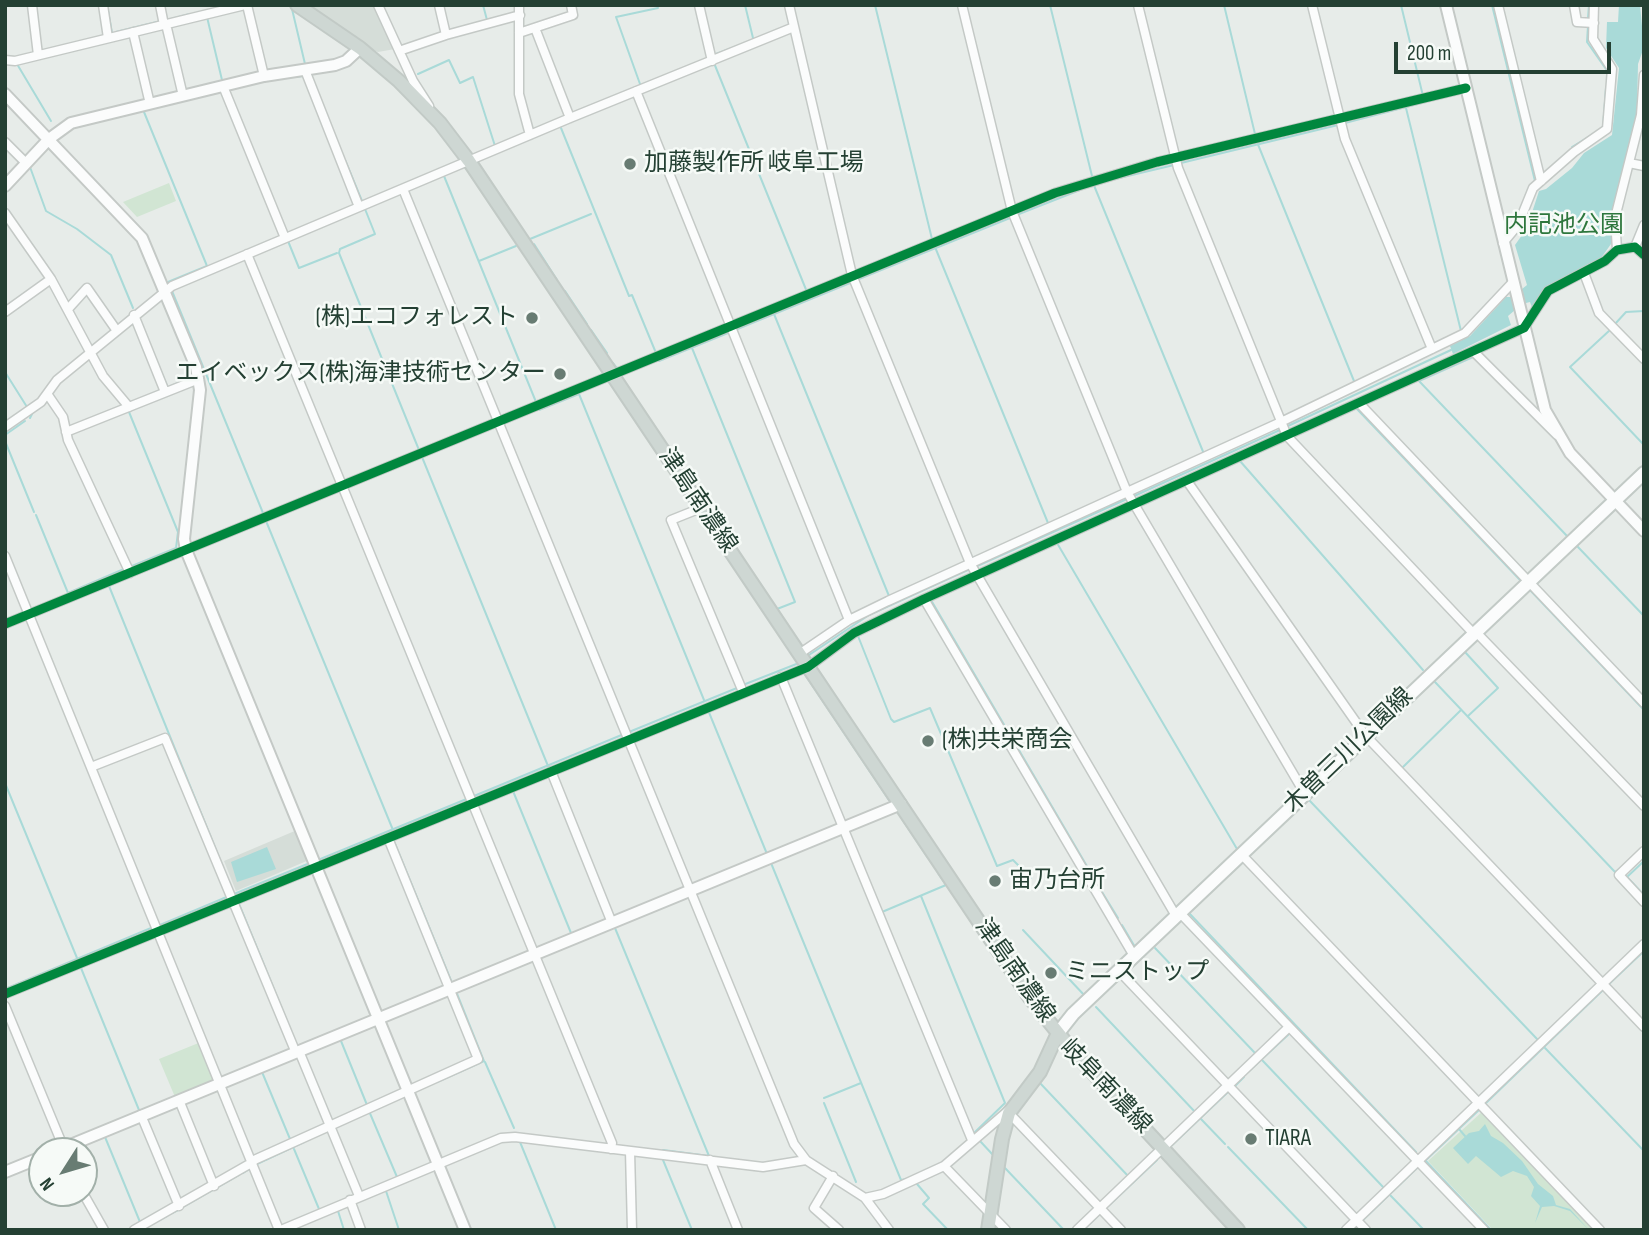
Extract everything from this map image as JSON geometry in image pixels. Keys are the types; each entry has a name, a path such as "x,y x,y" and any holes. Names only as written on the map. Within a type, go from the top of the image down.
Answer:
{"main road":[{"name":"津島南濃線","path":"297,5 360,48 399,81 439,123 469,161 1030,998 1058,1033"},
{"name":"木曽三川公園線","path":"1058,1033 1073,1014 1644,473"},
{"name":"岐阜南濃線","path":"988,1230 1002,1139 1010,1110 1040,1072 1058,1033 1238,1230"}],"street":[{"path":"32,5 38,55"},
{"path":"103,5 108,38"},
{"path":"160,5 183,96"},
{"path":"5,60 38,55 246,5 264,76"},
{"path":"378,5 413,81 439,123"},
{"path":"439,5 446,35"},
{"path":"519,5 519,93 530,135"},
{"path":"519,33 573,15 571,5"},
{"path":"699,5 712,61"},
{"path":"789,5 852,275 976,574 1178,914 1484,1230"},
{"path":"962,5 1012,211 1127,493 1305,794"},
{"path":"1138,5 1175,159 1286,435 1644,806"},
{"path":"1312,5 1339,120 1432,349"},
{"path":"1446,5 1545,410 1570,453 1644,531"},
{"path":"1498,5 1541,181"},
{"path":"1574,5 1577,22 1594,23"},
{"path":"1503,243 1518,225 1533,188 1574,152 1607,129 1612,69 1593,39 1594,5"},
{"path":"399,51 520,15"},
{"path":"6,426 48,395 57,380 164,291 570,118 794,27"},
{"path":"535,28 570,118"},
{"path":"133,32 150,104"},
{"path":"5,186 49,139 71,123 264,76 335,65 346,61 360,48"},
{"path":"305,70 359,207"},
{"path":"1617,250 1615,218 1642,117 1644,75"},
{"path":"223,86 285,238"},
{"path":"5,624 852,275 1095,179 1466,88"},
{"path":"636,91 849,620"},
{"path":"5,94 133,225 142,238 164,291 199,379 184,539 186,550 465,1230"},
{"path":"5,142 26,163"},
{"path":"1629,163 1644,166"},
{"path":"404,189 787,1126 806,1160 865,1198 889,1230"},
{"path":"5,213 51,279 89,354 111,388 129,407"},
{"path":"1635,247 1644,225"},
{"path":"804,660 976,574 1524,328 1548,291 1584,273 1617,250 1635,247"},
{"path":"1635,247 1644,255"},
{"path":"247,254 612,1143 611,1149"},
{"path":"1584,273 1599,313 1644,359"},
{"path":"5,312 51,279"},
{"path":"5,994 232,897 390,837 470,800 551,771 741,689 781,677 849,620 1282,423 1465,333 1514,287"},
{"path":"68,309 87,288 117,331"},
{"path":"134,315 165,392"},
{"path":"1473,351 1559,437"},
{"path":"66,432 199,379"},
{"path":"48,395 63,417 66,432 130,573"},
{"path":"1359,403 1644,703"},
{"path":"1186,481 1365,735 1644,1027"},
{"path":"701,508 671,520 741,689"},
{"path":"5,556 9,575 29,614 280,1230 501,1138 515,1137 762,1167 806,1160"},
{"path":"924,599 1134,956"},
{"path":"781,677 972,1140"},
{"path":"91,767 165,738 359,1196"},
{"path":"551,771 611,923"},
{"path":"91,1137 901,804"},
{"path":"134,1230 253,1162 478,1059 390,837"},
{"path":"1644,851 1619,875 1644,902"},
{"path":"1242,855 1600,1230"},
{"path":"1346,1230 1416,1159 1644,944"},
{"path":"1119,971 1366,1230"},
{"path":"5,1006 56,1137"},
{"path":"1077,1230 1289,1027"},
{"path":"179,1100 214,1186"},
{"path":"865,1198 883,1194 944,1166 1010,1110 1121,1230"},
{"path":"141,1115 179,1206"},
{"path":"630,1152 632,1230"},
{"path":"710,1160 738,1230"},
{"path":"5,1172 28,1163"},
{"path":"944,1166 1006,1230"},
{"path":"833,1176 814,1208 839,1230"},
{"path":"350,1200 360,1230"},
{"path":"91,1207 104,1230"}],"shaded area":[{"path":"310,5 374,5 395,49 378,52 370,49"},
{"path":"297,830 309,860 236,891 224,861"}],"green space":[{"path":"169,183 176,201 137,217 123,202"},
{"path":"201,1042 216,1080 175,1097 159,1059"},
{"path":"1483,1111 1596,1230 1493,1230 1428,1161"}],"water":[{"name":"内記池公園","path":"1619,5 1640,5 1644,47 1638,64 1637,111 1611,217 1611,244 1601,258 1546,287 1533,310 1530,302 1522,304 1508,316 1511,325 1453,354 1450,346 1470,336 1506,297 1512,297 1527,285 1515,245 1527,228 1539,191 1546,189 1572,168 1584,153 1612,135 1619,68 1606,48 1607,22 1618,22"},
{"path":"267,847 276,869 237,882 231,862"},
{"path":"1485,1124 1491,1136 1522,1161 1538,1184 1553,1196 1556,1205 1570,1209 1589,1230 1570,1211 1554,1206 1542,1207 1535,1223 1540,1206 1531,1196 1534,1187 1527,1176 1513,1171 1501,1177 1476,1156 1468,1164 1453,1148 1469,1133 1479,1131"}],"waterway":[{"path":"107,5 112,33"},
{"path":"483,5 487,20"},
{"path":"640,84 616,17 658,8 657,5"},
{"path":"745,5 753,38"},
{"path":"875,5 932,239"},
{"path":"1050,5 1092,176"},
{"path":"1224,5 1255,134"},
{"path":"1401,5 1423,96"},
{"path":"1492,5 1535,181"},
{"path":"1588,18 1589,5"},
{"path":"292,9 305,64"},
{"path":"167,20 190,14"},
{"path":"207,17 222,80"},
{"path":"116,32 161,21"},
{"path":"1588,26 1587,42 1608,72"},
{"path":"716,54 740,45"},
{"path":"418,74 449,60 460,83 473,77 495,146"},
{"path":"714,63 807,292"},
{"path":"17,64 51,121"},
{"path":"293,77 303,76"},
{"path":"1572,147 1603,128 1606,88"},
{"path":"1345,123 1425,102"},
{"path":"1406,108 1461,331"},
{"path":"144,112 207,266 168,282"},
{"path":"1181,163 1338,125"},
{"path":"561,128 629,296 632,295 656,353"},
{"path":"1257,142 1354,381"},
{"path":"345,160 362,201"},
{"path":"1115,179 1174,165"},
{"path":"30,167 46,211 77,229 111,255 133,308"},
{"path":"444,176 536,402"},
{"path":"1093,183 1204,454"},
{"path":"1019,214 1080,190"},
{"path":"365,209 375,234 340,249 339,253 419,450"},
{"path":"530,239 591,214"},
{"path":"859,279 1010,218"},
{"path":"288,241 299,268 337,253"},
{"path":"534,244 557,280"},
{"path":"479,261 516,246"},
{"path":"935,247 1048,523"},
{"path":"735,330 850,283"},
{"path":"172,291 263,513"},
{"path":"565,291 587,324"},
{"path":"1615,324 1626,312 1644,311"},
{"path":"774,314 889,596"},
{"path":"591,330 607,353"},
{"path":"1610,330 1570,367 1644,445"},
{"path":"659,361 728,333"},
{"path":"149,343 167,386"},
{"path":"692,348 795,602 777,609"},
{"path":"1288,426 1451,350"},
{"path":"1473,357 1419,381 1568,537"},
{"path":"613,363 617,368"},
{"path":"5,372 27,407"},
{"path":"171,386 192,377"},
{"path":"539,410 579,394 704,700"},
{"path":"1357,409 1521,581"},
{"path":"129,412 178,532 176,548 132,566"},
{"path":"30,418 32,414"},
{"path":"5,435 25,421"},
{"path":"1132,497 1280,430"},
{"path":"5,441 34,512"},
{"path":"422,457 548,766"},
{"path":"1240,461 1423,670"},
{"path":"975,567 1127,499"},
{"path":"36,515 68,593 124,569"},
{"path":"266,521 393,830"},
{"path":"1057,543 1237,849"},
{"path":"1577,546 1644,616"},
{"path":"806,657 869,615 970,569"},
{"path":"109,586 233,892"},
{"path":"1529,589 1644,710"},
{"path":"931,600 1098,885"},
{"path":"858,636 891,719 894,722 930,708 997,866 1013,860 1031,878"},
{"path":"1465,652 1498,688 1468,716"},
{"path":"1303,653 1358,732"},
{"path":"743,685 799,663"},
{"path":"804,673 889,800"},
{"path":"1435,682 1615,872 1620,869"},
{"path":"629,732 737,688"},
{"path":"708,710 767,854"},
{"path":"1402,768 1461,710"},
{"path":"474,796 624,734"},
{"path":"5,783 77,958"},
{"path":"513,791 571,933"},
{"path":"318,860 469,798"},
{"path":"1309,800 1538,1040"},
{"path":"902,819 928,858"},
{"path":"393,839 452,983"},
{"path":"1644,861 1627,877 1644,895"},
{"path":"234,894 310,863"},
{"path":"771,863 901,1180 913,1178"},
{"path":"873,891 882,912 946,885 938,873"},
{"path":"1102,892 1118,918"},
{"path":"160,925 229,896"},
{"path":"921,896 1005,1103 974,1133"},
{"path":"239,904 291,1031"},
{"path":"1189,913 1416,1152"},
{"path":"1122,925 1135,947"},
{"path":"5,989 151,928"},
{"path":"615,928 709,1156 663,1150"},
{"path":"1023,930 1085,996"},
{"path":"1155,948 1255,1053"},
{"path":"1609,984 1644,951"},
{"path":"81,968 139,1110"},
{"path":"1486,1103 1603,990"},
{"path":"437,1082 484,1061 456,991"},
{"path":"1096,1007 1196,1113"},
{"path":"1248,1072 1289,1034"},
{"path":"341,1041 367,1105"},
{"path":"1545,1048 1644,1151"},
{"path":"1262,1060 1384,1188"},
{"path":"485,1062 514,1128"},
{"path":"262,1072 290,1139"},
{"path":"1234,1087 1244,1077"},
{"path":"1039,1082 1129,1177"},
{"path":"824,1098 861,1083"},
{"path":"1170,1147 1229,1091"},
{"path":"824,1103 856,1182"},
{"path":"1426,1160 1480,1109"},
{"path":"369,1111 397,1177"},
{"path":"1200,1118 1225,1144"},
{"path":"1459,1129 1465,1136"},
{"path":"105,1137 140,1222"},
{"path":"980,1141 993,1155"},
{"path":"257,1164 304,1142"},
{"path":"520,1142 556,1230"},
{"path":"1228,1147 1308,1230"},
{"path":"294,1149 319,1209"},
{"path":"1424,1159 1491,1230"},
{"path":"663,1160 692,1230"},
{"path":"1106,1208 1157,1160"},
{"path":"1363,1220 1418,1167"},
{"path":"243,1173 251,1168"},
{"path":"1005,1168 1064,1230"},
{"path":"183,1207 239,1175"},
{"path":"917,1184 929,1198 923,1204 948,1230"},
{"path":"386,1191 399,1230"},
{"path":"1390,1195 1424,1230"},
{"path":"170,1214 178,1210"},
{"path":"338,1211 344,1230"},
{"path":"1083,1230 1100,1214"},
{"path":"160,1220 167,1216"}],"cycle path":[{"path":"5,624 1055,193 1157,162 1466,88"},
{"path":"5,994 808,667 854,633 924,599 1524,328 1548,291 1605,261 1617,250 1635,247 1644,255"}],"place":[{"name":"加藤製作所 岐阜工場","path":"630,164"},
{"name":"(株)エコフォレスト","path":"532,318"},
{"name":"エイベックス(株)海津技術センター","path":"560,374"},
{"name":"(株)共栄商会","path":"928,741"},
{"name":"宙乃台所","path":"995,881"},
{"name":"ミニストップ","path":"1051,973"},
{"name":"TIARA","path":"1251,1139"}]}
